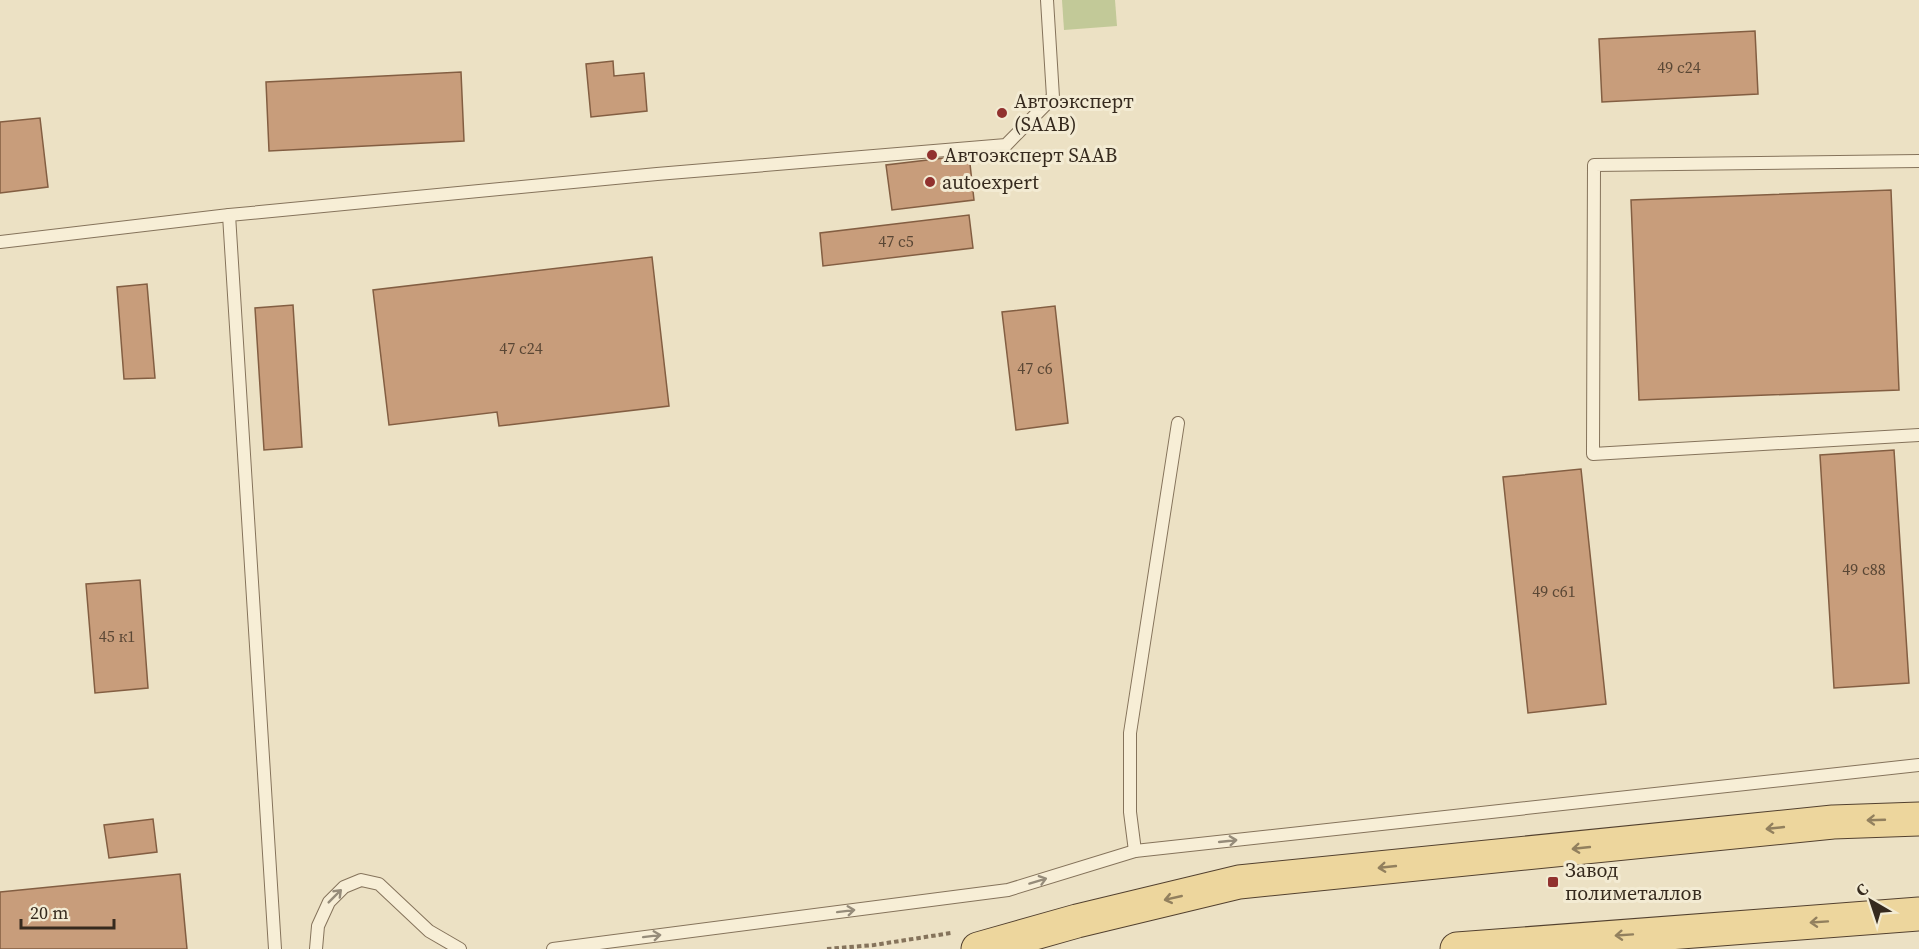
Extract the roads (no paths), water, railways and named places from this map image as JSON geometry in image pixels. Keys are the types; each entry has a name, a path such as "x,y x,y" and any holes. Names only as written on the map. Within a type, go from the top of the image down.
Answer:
{"main road":[{"path":"978,949 1077,921 1239,882 1833,822 1919,819"},
{"path":"1457,949 1919,915"}],"lane":[{"path":"0,242 229,215 657,174 1006,145 1053,98 1047,0"},
{"path":"1919,161 1594,165 1593,454 1919,435"},
{"path":"229,215 275,949"},
{"path":"1135,851 1130,812 1130,733 1178,423"},
{"path":"553,949 1008,890 1135,851 1919,765"},
{"path":"316,949 318,926 329,902 344,887 361,880 379,884 429,931 460,949"}],"place":[{"name":"Автоэксперт (SAAB)","path":"1002,113"},
{"name":"Автоэксперт SAAB","path":"932,155"},
{"name":"autoexpert","path":"930,182"},
{"name":"Завод полиметаллов","path":"1553,882"}]}
